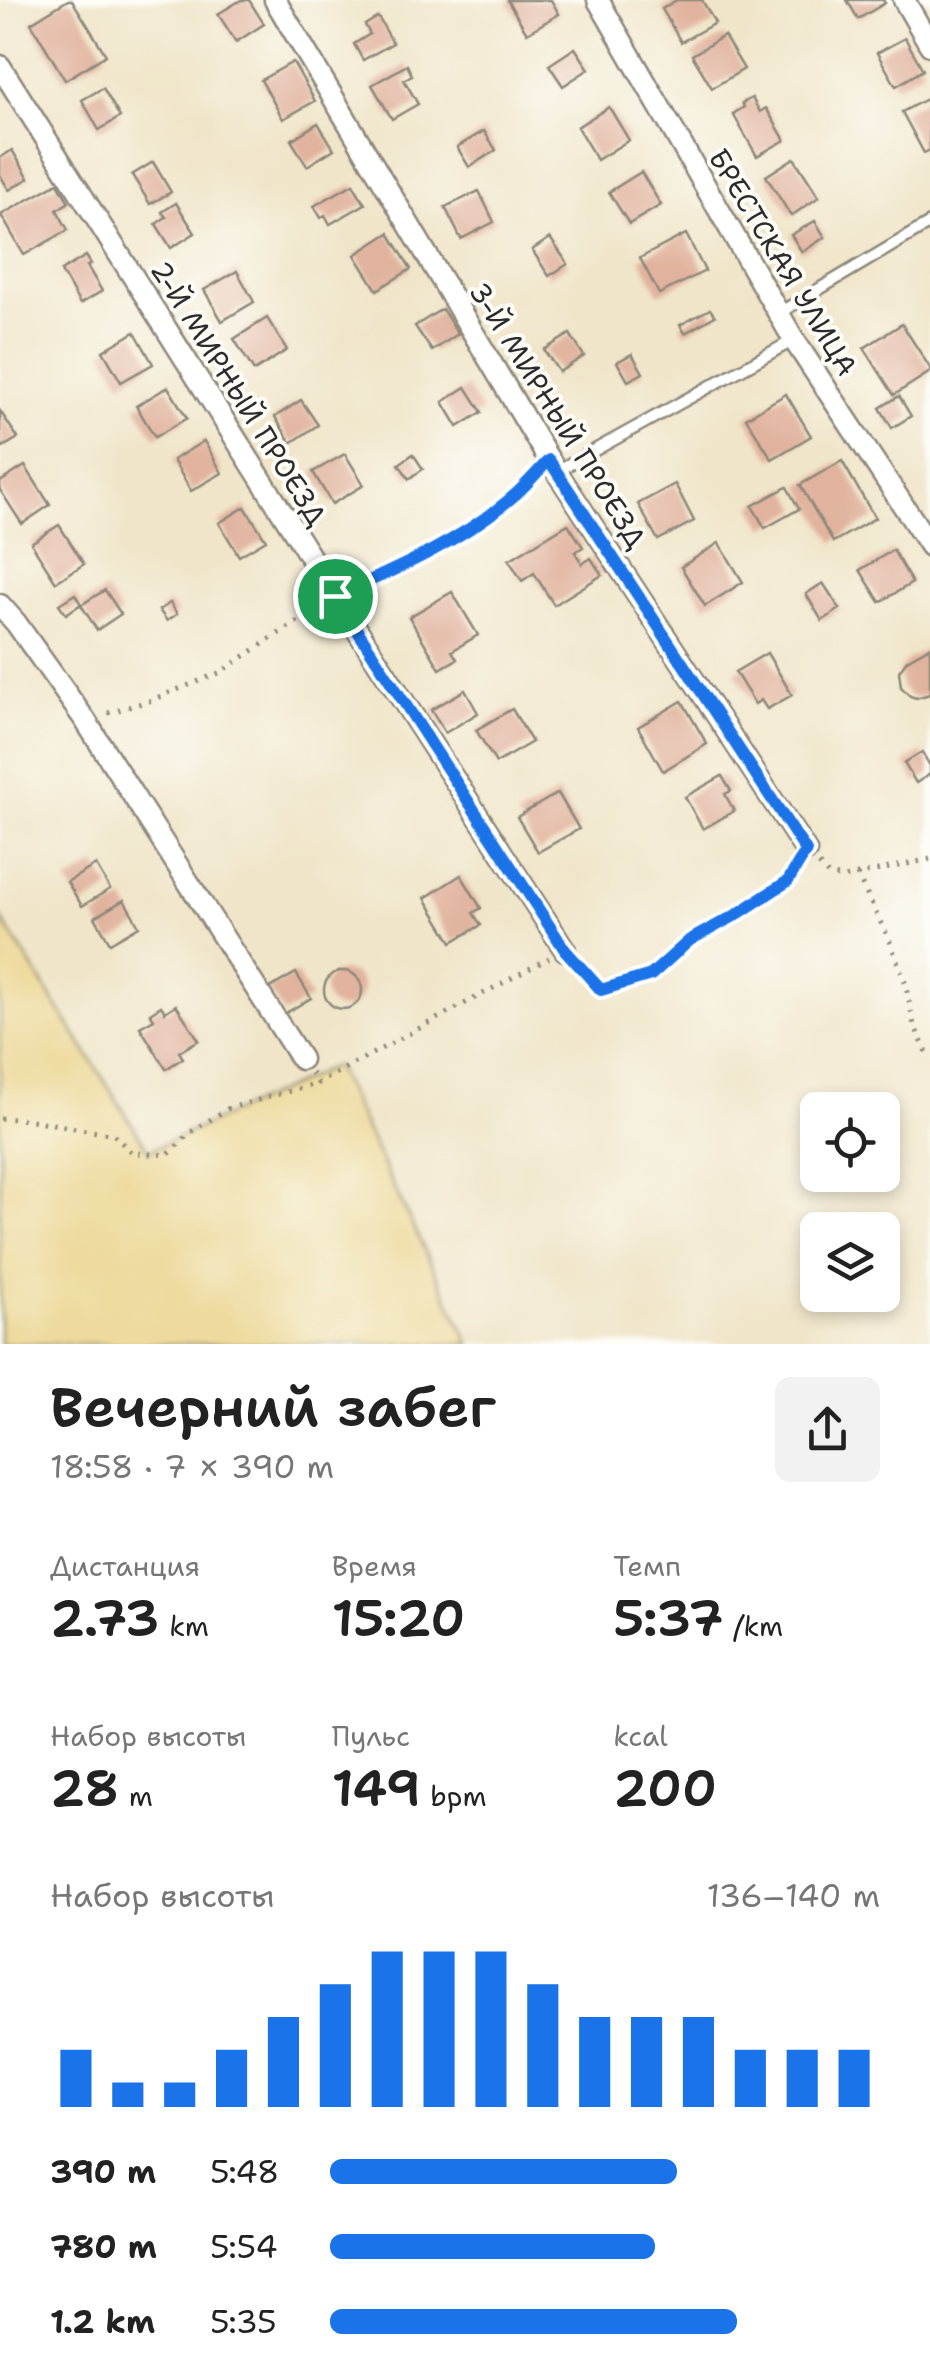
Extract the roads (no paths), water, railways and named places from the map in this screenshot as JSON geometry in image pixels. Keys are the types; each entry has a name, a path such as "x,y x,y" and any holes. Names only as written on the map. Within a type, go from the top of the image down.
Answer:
{"street":[{"name":"3-Й МИРНЫЙ ПРОЕЗД","path":"275,0 553,466 806,851"},
{"name":"БРЕСТСКАЯ УЛИЦА","path":"598,0 778,314 930,546"},
{"path":"904,0 930,45"},
{"name":"2-Й МИРНЫЙ ПРОЕЗД","path":"0,66 335,596 565,950"},
{"path":"0,605 86,720 300,1059"}],"lane":[{"path":"778,314 930,223"},
{"path":"335,596 396,570 464,531 553,466 794,340"}]}
